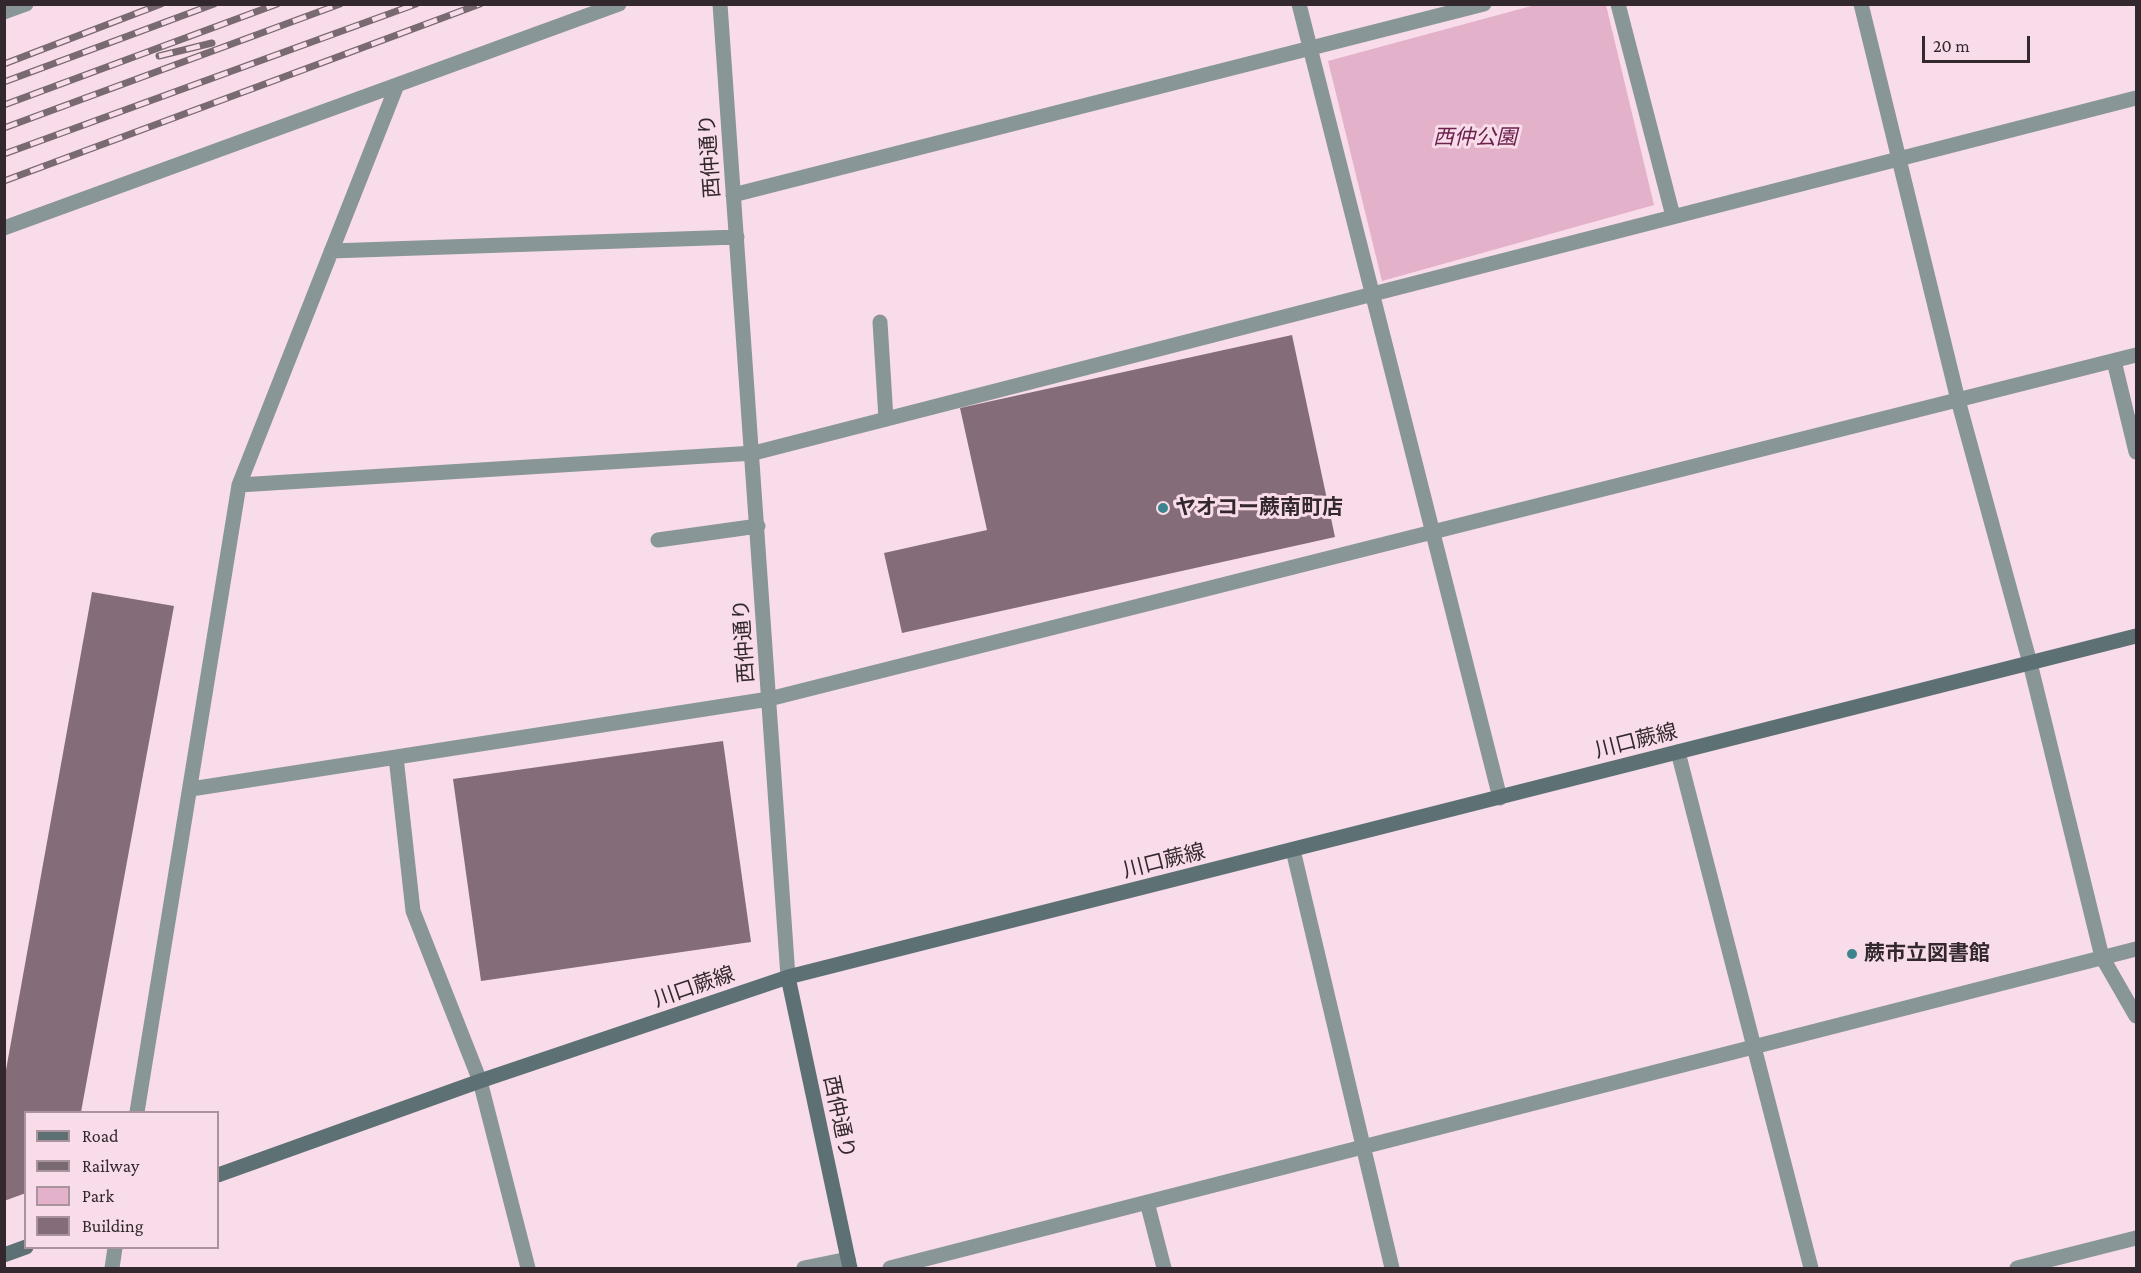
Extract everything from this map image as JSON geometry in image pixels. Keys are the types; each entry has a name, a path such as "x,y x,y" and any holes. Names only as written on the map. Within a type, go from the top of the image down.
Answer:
{"main road":[{"name":"川口蕨線","path":"219,1175 480,1081 788,977 2136,636"},
{"name":"西仲通り","path":"788,977 849,1264"},
{"path":"4,1255 24,1247"}],"street":[{"path":"4,12 26,4"},
{"path":"4,228 619,4"},
{"name":"西仲通り","path":"720,4 754,453 768,699 788,977"},
{"path":"1299,4 1500,798"},
{"path":"733,195 1311,50 1484,4"},
{"path":"1618,4 1673,216"},
{"path":"1861,4 1958,400 2030,663 2102,957 2136,1016"},
{"path":"138,1111 239,485 397,85"},
{"path":"239,485 754,453 2136,98"},
{"path":"331,251 737,237"},
{"path":"880,322 886,419"},
{"path":"190,789 768,699 2136,355"},
{"path":"2114,361 2136,452"},
{"path":"658,540 758,526"},
{"path":"1678,752 1811,1269"},
{"path":"396,757 413,911 480,1081 528,1269"},
{"path":"1293,850 1392,1269"},
{"path":"890,1269 2136,949"},
{"path":"1147,1202 1164,1269"},
{"path":"2017,1269 2136,1238"},
{"path":"112,1269 115,1249"},
{"path":"804,1269 849,1264"}],"green space":[{"name":"西仲公園","path":"1535,5 1606,5 1654,205 1382,281 1328,61"}],"building":[{"path":"1292,335 1335,537 902,633 884,553 987,530 960,408"},
{"path":"92,592 174,606 81,1111 24,1111 24,1194 4,1201 4,1081"},
{"path":"723,741 751,942 481,981 453,779"}],"railway":[{"path":"4,64 161,4"},
{"path":"4,82 214,4"},
{"path":"4,105 277,4"},
{"path":"4,128 340,4"},
{"path":"4,154 416,4"},
{"path":"4,181 480,4"},
{"path":"159,56 212,43"}],"place":[{"name":"ヤオコー蕨南町店","path":"1163,508"},
{"name":"蕨市立図書館","path":"1852,954"}]}
